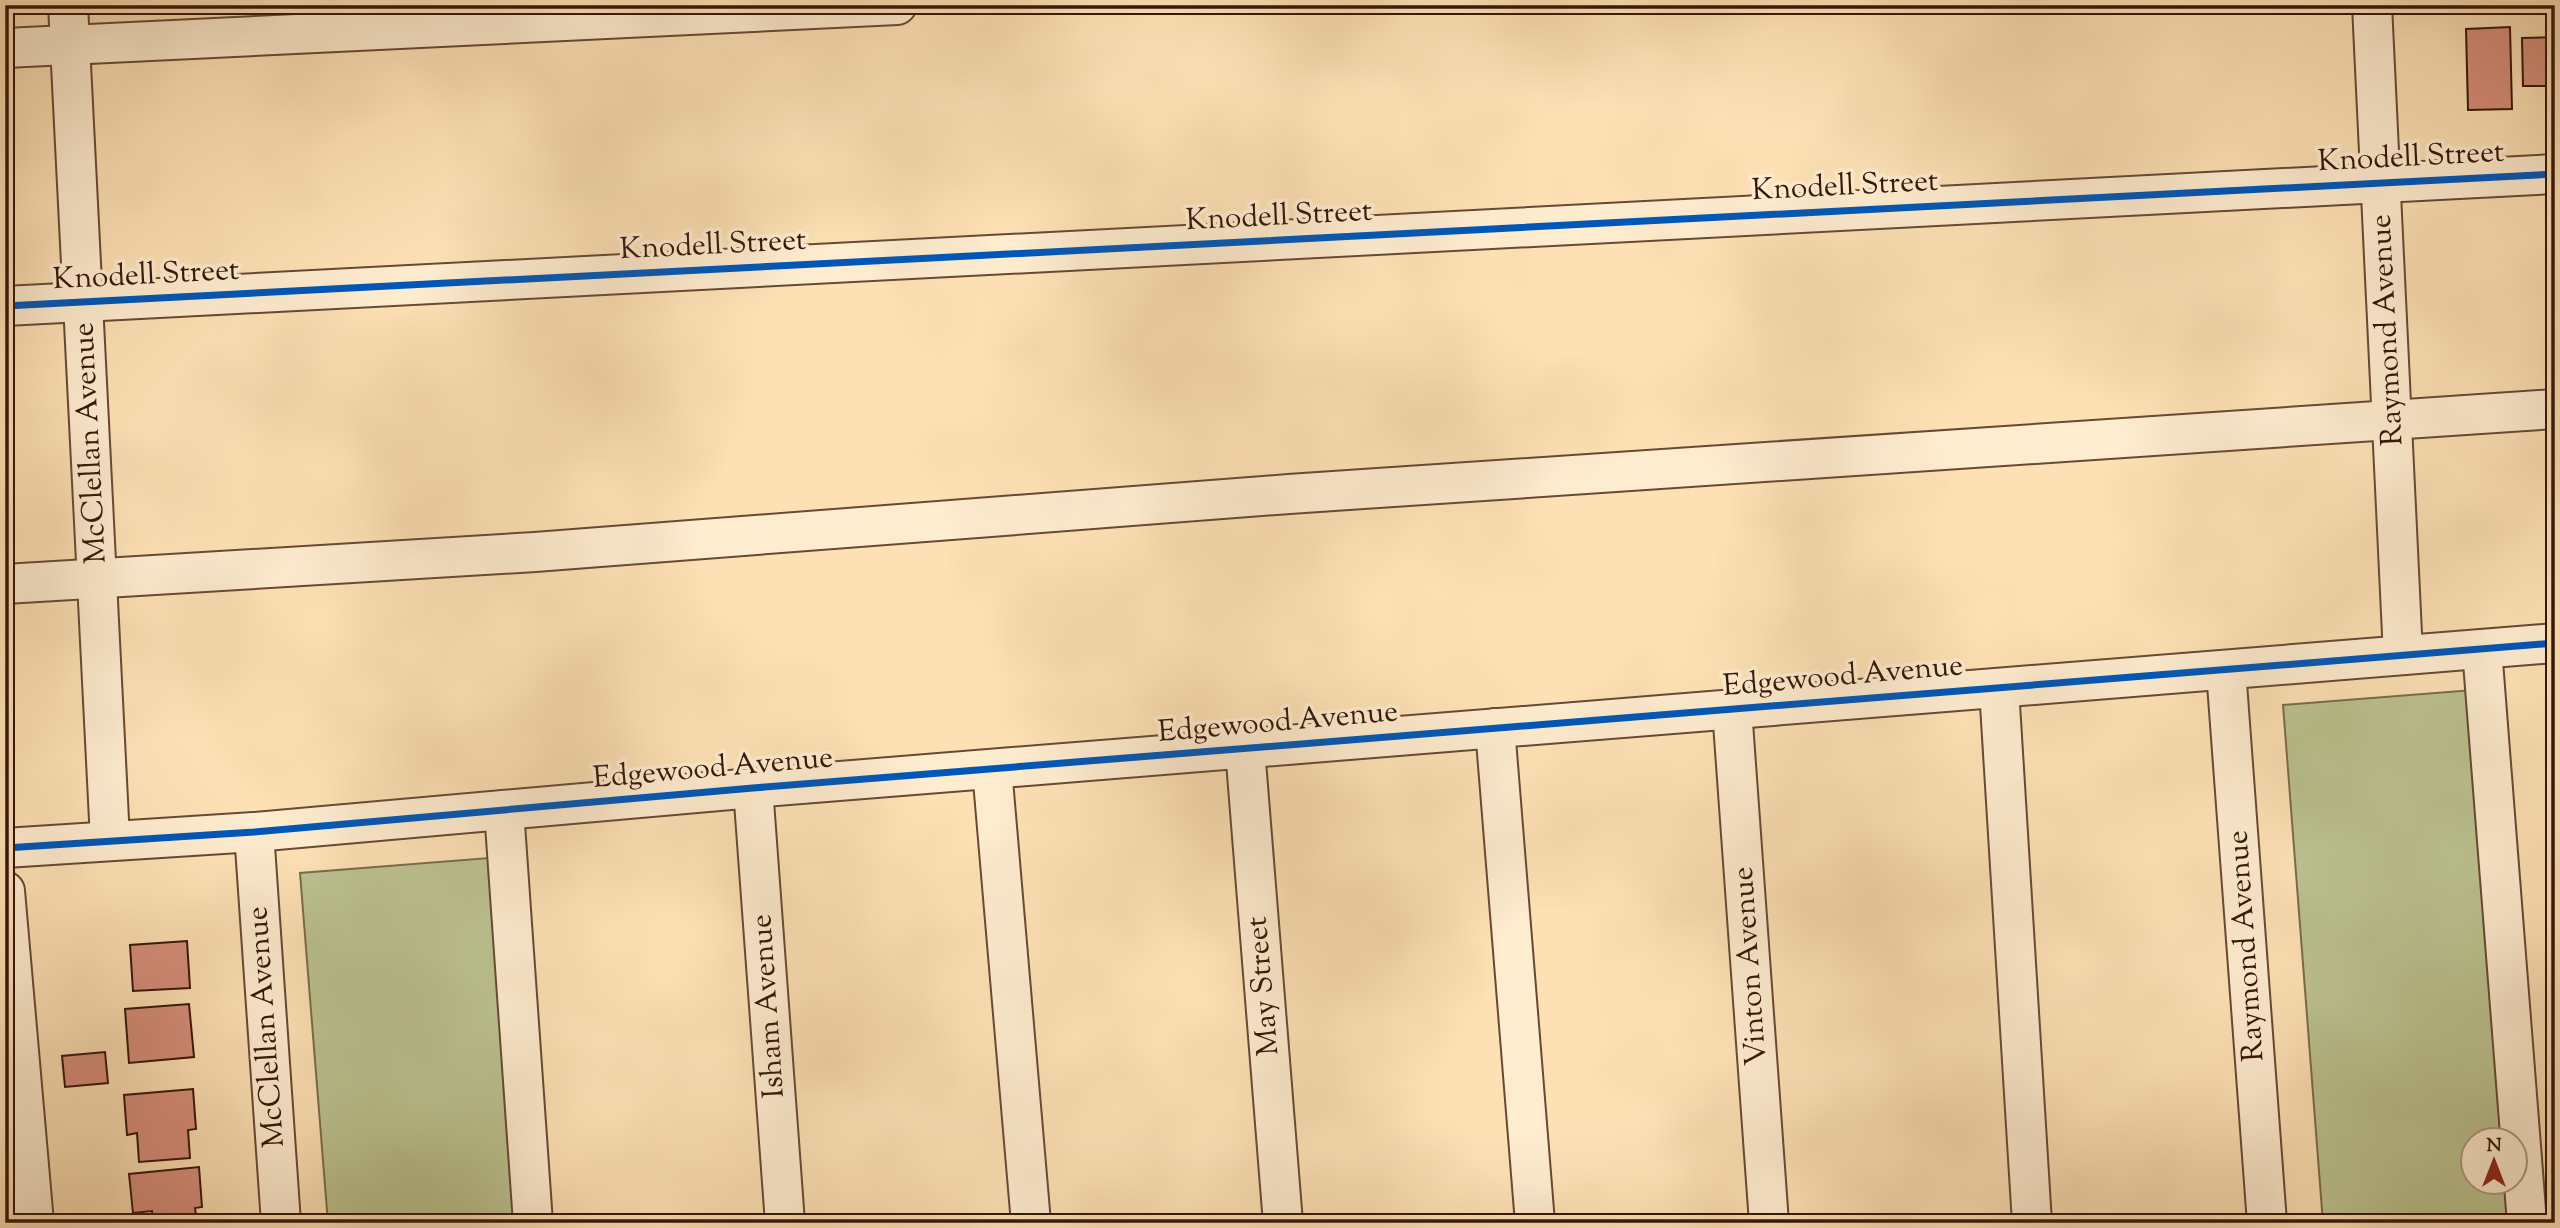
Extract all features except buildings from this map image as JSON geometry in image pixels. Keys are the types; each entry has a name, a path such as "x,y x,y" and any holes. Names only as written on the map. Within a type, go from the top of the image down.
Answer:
{"street":[{"name":"McClellan Avenue","path":"68,5 110,840"},
{"path":"5,48 897,5"},
{"name":"Raymond Avenue","path":"2372,5 2403,655"},
{"name":"Knodell Street","path":"5,306 2555,174"},
{"path":"5,583 535,552 1289,494 2555,409"},
{"name":"Edgewood Avenue","path":"5,848 254,831 753,788 2555,643"},
{"path":"2482,649 2528,1223"},
{"name":"Raymond Avenue","path":"2226,670 2267,1223"},
{"path":"1999,688 2032,1223"},
{"name":"Vinton Avenue","path":"1732,709 1769,1223"},
{"path":"1495,728 1535,1223"},
{"name":"May Street","path":"1245,748 1283,1223"},
{"path":"992,769 1031,1223"},
{"name":"Isham Avenue","path":"753,788 785,1223"},
{"path":"504,810 533,1223"},
{"name":"McClellan Avenue","path":"254,831 281,1223"},
{"path":"5,891 34,1223"}],"green space":[{"path":"2473,690 2507,1126 2458,1126 2458,1196 2513,1196 2515,1223 2323,1223 2283,705"},
{"path":"489,858 517,1223 328,1223 300,873"}],"cycle path":[{"path":"5,306 2555,174"},
{"path":"5,848 254,832 753,788 2555,643"}]}
